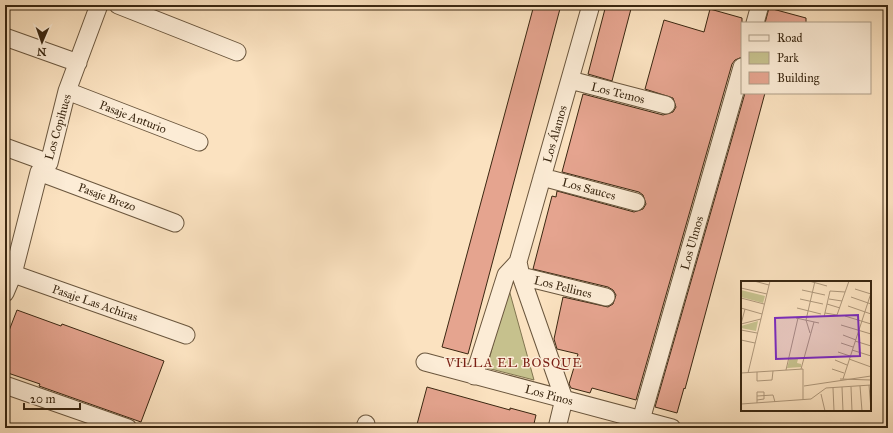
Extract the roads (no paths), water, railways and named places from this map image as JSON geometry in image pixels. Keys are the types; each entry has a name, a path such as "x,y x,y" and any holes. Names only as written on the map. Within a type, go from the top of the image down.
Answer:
{"street":[{"name":"Los Copihues","path":"5,294 9,273 44,168 67,91 99,5"},
{"path":"118,5 237,52"},
{"name":"Los Álamos","path":"474,376 506,275 519,269 542,177 591,5"},
{"path":"754,22 760,5"},
{"path":"5,37 78,63"},
{"name":"Los Ulmos","path":"641,420 741,70"},
{"name":"Los Temos","path":"570,80 666,105"},
{"name":"Pasaje Anturio","path":"67,91 199,142"},
{"name":"Pasaje Brezo","path":"5,147 44,168 175,223"},
{"name":"Los Sauces","path":"542,177 636,202"},
{"path":"519,269 564,399 557,428"},
{"name":"Los Pellines","path":"519,269 606,297"},
{"name":"Pasaje Las Achiras","path":"9,273 186,335"},
{"name":"Los Pinos","path":"425,362 672,428"},
{"path":"5,385 128,428"}],"district":[{"name":"VILLA EL BOSQUE","path":"514,362"}]}
